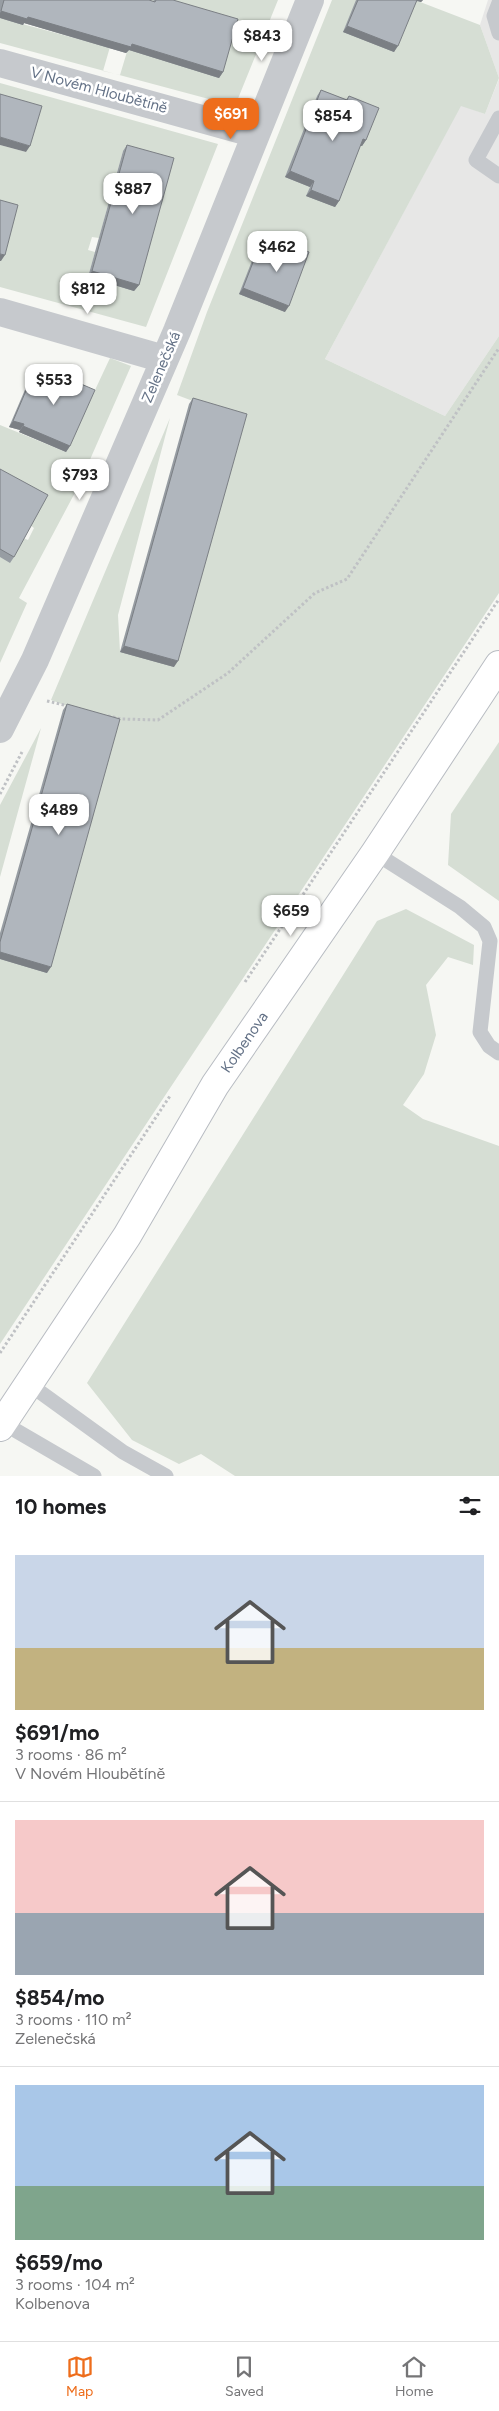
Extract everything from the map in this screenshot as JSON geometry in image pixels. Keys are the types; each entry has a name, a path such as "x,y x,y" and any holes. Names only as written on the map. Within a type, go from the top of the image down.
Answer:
{"main road":[{"name":"Kolbenova","path":"1,1425 127,1236 215,1085 374,853 499,664"}],"street":[{"name":"Zelenečská","path":"0,729 35,660 164,359 310,0"},
{"name":"V Novém Hloubětíně","path":"0,63 256,134"},
{"path":"0,312 164,359"}],"lane":[{"path":"499,3 494,16 499,33"},
{"path":"499,118 476,160 499,176"},
{"path":"374,853 460,907 484,927 490,942 480,1032 489,1046 499,1053"},
{"path":"29,1384 123,1452 166,1476"},
{"path":"1,1425 94,1476"}],"path":[{"path":"105,715 122,719 158,720 228,673 315,593 347,579 499,348"},
{"path":"242,988 499,599"},
{"path":"20,690 43,700 70,707"},
{"path":"0,1354 170,1096"}],"shaded area":[{"path":"109,0 278,0 235,106 115,74 120,75 129,45 112,40 103,71 0,43 0,18 97,44"},
{"path":"332,0 415,0 480,25 499,78 485,114 461,106 325,359 445,416 499,336 499,593 0,1344 0,959 47,972 116,725 51,700 170,418 118,615 120,652 243,420 177,395 207,312","holes":["317,96 362,146 355,144 307,196 310,187 308,118"]},
{"path":"488,0 499,0 499,78 480,25"},
{"path":"499,79 499,336 445,416 325,359 461,105 485,114"},
{"path":"0,83 218,144 146,327 0,287 0,261 14,212 0,207 0,145 26,152 38,112 0,101","holes":["123,151 170,164 134,290 88,277 95,252 88,250 92,237 99,238 112,190 106,188 109,174 116,176"]},
{"path":"110,358 131,366 78,487 19,598 27,603 0,663 0,557 23,538 28,540 34,528 30,525 0,477 0,425 66,452"},
{"path":"41,728 0,877 0,805"},
{"path":"499,742 499,901 448,865 451,814"},
{"path":"406,909 474,945 473,965 448,957 426,985 436,1035 424,1074 403,1105 423,1119 499,1146 499,1476 235,1476 201,1454 179,1464 132,1440 87,1383 377,921"}],"building":[{"path":"4,0 149,0 155,2 156,0 173,0 238,19 223,72 132,44 131,47 1,11"},
{"path":"358,0 417,0 398,46 347,26"},
{"path":"321,90 347,100 349,96 379,108 366,140 363,139 339,201 311,190 314,181 290,171"},
{"path":"0,94 42,106 30,146 0,137"},
{"path":"127,145 174,158 139,285 92,271"},
{"path":"0,200 18,205 5,255 0,254"},
{"path":"282,241 309,252 289,306 243,288 259,247 277,254"},
{"path":"37,365 95,390 70,446 23,426 24,424 13,421"},
{"path":"193,398 247,414 178,661 124,646"},
{"path":"0,469 48,495 14,557 0,549"},
{"path":"67,704 120,719 51,967 0,952 0,942"}]}
